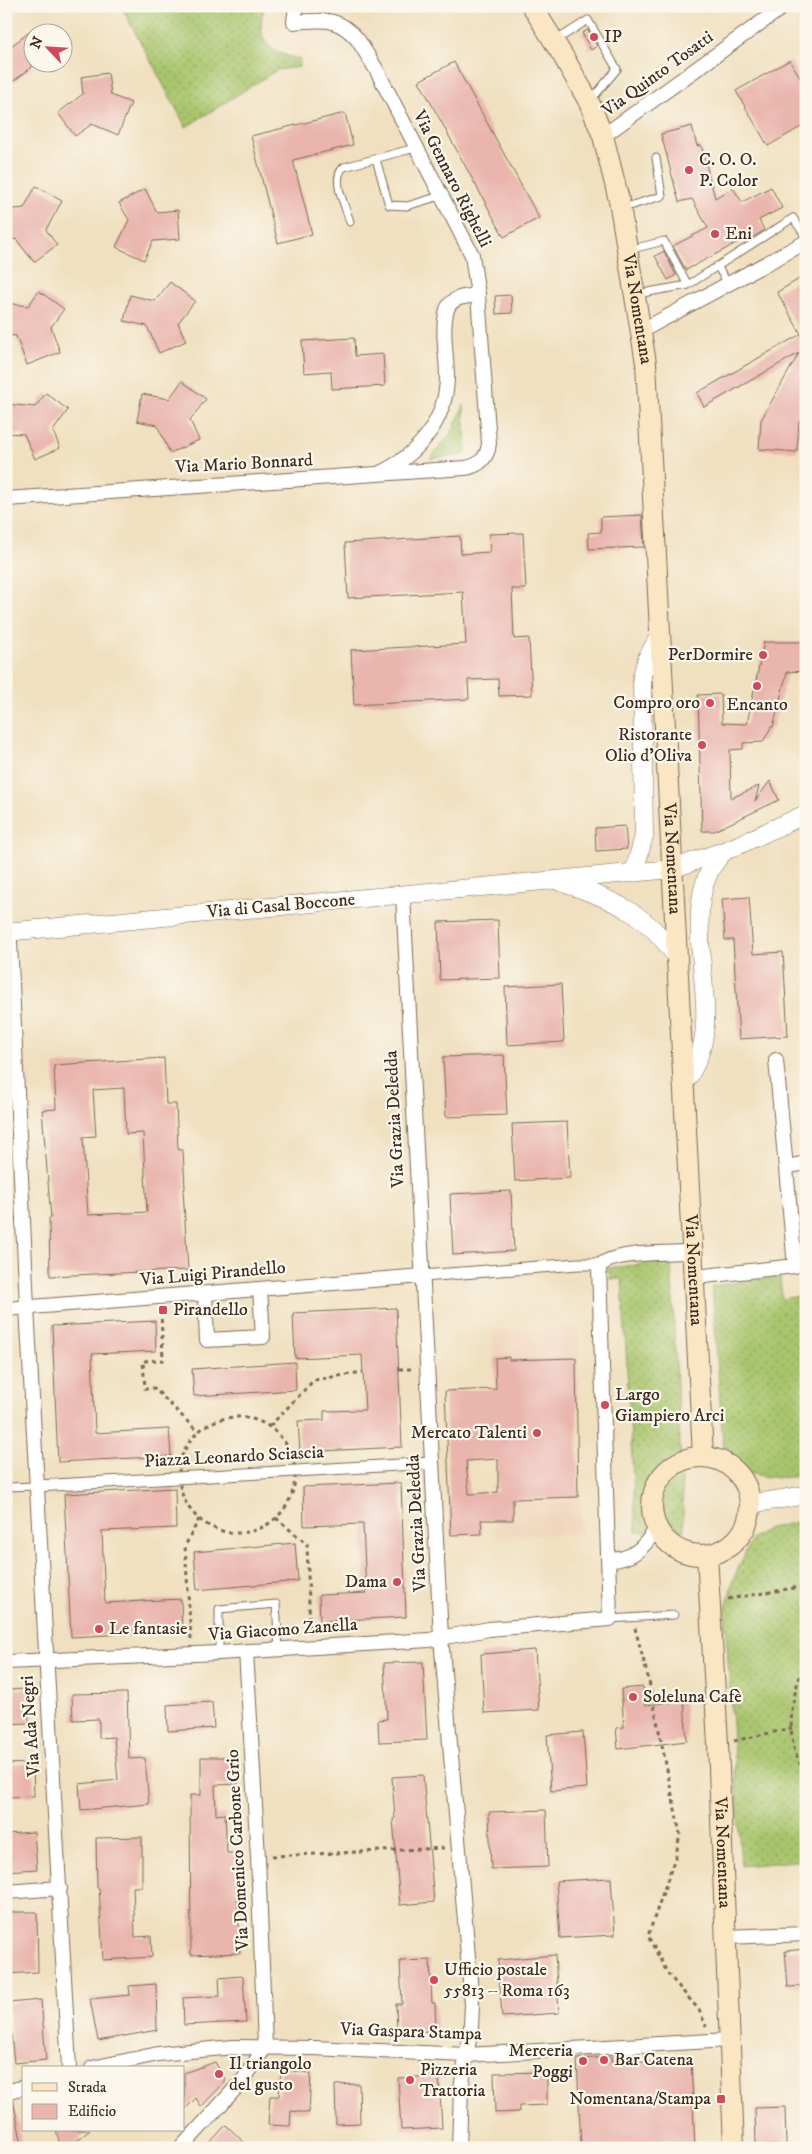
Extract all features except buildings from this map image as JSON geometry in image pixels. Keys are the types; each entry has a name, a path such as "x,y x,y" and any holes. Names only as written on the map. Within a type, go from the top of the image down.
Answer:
{"main road":[{"name":"Via Nomentana","path":"532,6 589,102 603,136 620,209 641,331 650,402 703,1456"},
{"path":"703,1456 719,1460 738,1474 745,1484 750,1504 748,1518 737,1539 728,1547 707,1556 682,1552 668,1542 657,1528 651,1505 657,1482 673,1464 684,1459 703,1456"},
{"name":"Via Nomentana","path":"707,1556 718,1744 734,2148"}],"street":[{"name":"Via Gennaro Righelli","path":"296,6 294,22 334,21 345,27 354,36 376,70 469,249 478,295 489,443 483,461"},
{"name":"Via Quinto Tosatti","path":"603,136 784,6"},
{"path":"641,331 806,242"},
{"path":"373,475 393,466 413,450 428,435 438,419 446,388 447,309 450,302 456,298 478,295"},
{"name":"Via Mario Bonnard","path":"6,498 465,468 483,461"},
{"name":"Via Nomentana","path":"634,872 644,836 642,676 647,658 661,632"},
{"name":"Via di Casal Boccone","path":"7,931 672,869 725,851 806,814"},
{"name":"Via Nomentana","path":"684,1084 700,1054 705,1029 700,922 702,896 711,866 725,851"},
{"name":"Via di Casal Boccone","path":"555,881 601,896 630,910 660,935 678,960"},
{"name":"Via Grazia Deledda","path":"403,895 441,1637 472,2009 472,2027 460,2089 459,2148"},
{"name":"Via Ada Negri","path":"7,931 60,1888 68,2066"},
{"path":"695,1277 795,1266 776,1060"},
{"path":"786,1167 806,1164"},
{"path":"423,1276 578,1264 601,1264 612,1259 628,1256 694,1252"},
{"path":"441,1637 489,1629 610,1619 598,1272 601,1264"},
{"name":"Via Luigi Pirandello","path":"6,1308 161,1298 423,1276"},
{"path":"205,1294 208,1340 263,1337 260,1289"},
{"name":"Piazza Leonardo Sciascia","path":"37,1486 433,1463"},
{"path":"750,1504 806,1495"},
{"path":"609,1560 622,1560 636,1554 657,1528"},
{"name":"Via Giacomo Zanella","path":"6,1662 219,1654 311,1646 429,1640 441,1637"},
{"name":"Via Domenico Carbone Grio","path":"246,1651 258,1857 265,2047"},
{"path":"6,1892 60,1888"},
{"path":"726,1937 806,1934"},
{"name":"Via Gaspara Stampa","path":"101,2066 158,2054 234,2047 466,2055 730,2040"},
{"path":"182,2148 244,2079 265,2047"},
{"path":"6,2092 22,2088"}],"lane":[{"path":"555,42 588,20 617,69 589,102"},
{"path":"350,222 338,174 344,167 415,148"},
{"path":"620,209 662,196 656,158"},
{"path":"376,159 389,205 407,206 440,196"},
{"path":"634,295 688,284 793,218 806,237"},
{"path":"627,250 664,240 688,284"},
{"path":"717,266 729,285"},
{"path":"6,1487 37,1486"},
{"path":"219,1654 219,1609 276,1604 279,1649"},
{"path":"610,1619 674,1615"}],"path":[{"path":"161,1298 163,1360 143,1361 144,1388 154,1388 198,1432"},
{"path":"270,1426 314,1380 363,1372"},
{"path":"276,1518 307,1544 311,1646"},
{"path":"191,1655 185,1546 199,1519"},
{"path":"725,1600 806,1586"},
{"path":"632,1617 649,1681 680,1834 676,1855 648,1936 668,1974 704,2018 709,2041"},
{"path":"806,1661 795,1688 792,1704 792,1728 795,1749 801,1767 806,1773"},
{"path":"718,1744 792,1728"},
{"path":"258,1857 458,1847"}],"shaded area":[{"name":"Mercato Talenti","path":"578,1329 581,1534 496,1536 493,1331"}],"green space":[{"path":"121,6 265,6 261,28 266,43 280,53 300,59 299,67 277,70 186,127"},
{"path":"464,405 466,454 430,459 452,432"},
{"path":"671,1261 684,1531 636,1532 622,1279 610,1279 608,1268"},
{"path":"780,1277 782,1299 806,1295 806,1475 767,1477 748,1472 739,1467 732,1461 723,1443 712,1286"},
{"path":"806,1520 806,1860 741,1866 725,1612 733,1580 752,1538 770,1528"}],"place":[{"name":"IP","path":"594,37"},
{"name":"C. O. O. P. Color","path":"689,170"},
{"name":"Eni","path":"715,234"},
{"name":"PerDormire","path":"763,655"},
{"name":"Encanto","path":"757,686"},
{"name":"Compro oro","path":"710,703"},
{"name":"Ristorante Olio d'Oliva","path":"702,745"},
{"name":"Pirandello","path":"163,1310"},
{"name":"Largo Giampiero Arci","path":"605,1405"},
{"name":"Mercato Talenti","path":"537,1433"},
{"name":"Dama","path":"397,1582"},
{"name":"Le fantasie","path":"99,1629"},
{"name":"Soleluna Cafè","path":"633,1697"},
{"name":"Ufficio postale 55813 – Roma 163","path":"434,1980"},
{"name":"Bar Catena","path":"604,2060"},
{"name":"Merceria Poggi","path":"583,2061"},
{"name":"Il triangolo del gusto","path":"219,2074"},
{"name":"Pizzeria Trattoria","path":"410,2080"},
{"name":"Nomentana/Stampa","path":"721,2099"}]}
